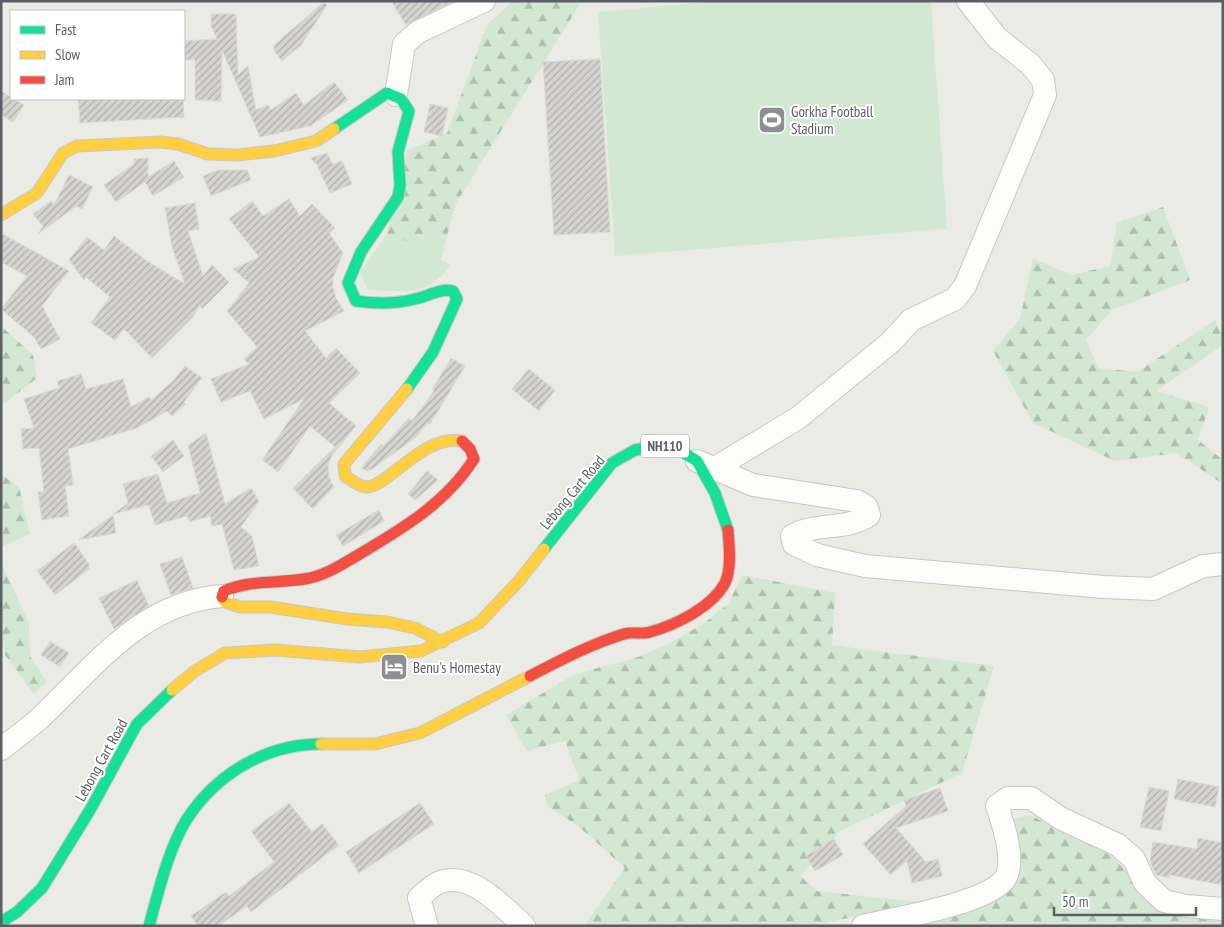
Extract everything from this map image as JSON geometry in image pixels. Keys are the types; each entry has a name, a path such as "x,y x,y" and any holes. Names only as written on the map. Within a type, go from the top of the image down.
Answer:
{"main road":[{"path":"1,215 37,193 63,153 77,146 160,142 178,144 208,154 238,155 274,151 316,140 387,93 396,95 405,103 409,113 398,152 397,168 402,182 393,208 364,247 348,283 351,294 356,301 369,304 433,296 443,289 453,291 457,299 433,352 415,379 344,464 345,476 361,486 367,487 377,484 406,461 446,440 461,440 470,448 474,460 468,471 433,505 404,528 335,568 311,578 237,584 224,591 222,596 225,602 240,607 270,607 347,619 387,622 415,628 443,642"},
{"name":"Lebong Cart Road","path":"1,922 16,912 42,888 90,810 137,724 166,694 195,671 225,653 275,650 360,657 420,651 443,642 479,623 518,582 612,464 635,450 662,445 679,450 706,465"},
{"name":"NH110","path":"149,926 164,872 187,819 217,783 258,756 303,744 375,744 420,733 576,652 626,633 649,633 688,616 710,601 725,582 730,554 727,525 706,465"}],"street":[{"path":"396,95 404,44 418,32 484,1"},
{"path":"706,465 798,418 891,342 911,320 955,299 965,286 1045,96 1042,80 1030,64 997,38 968,1"},
{"path":"706,465 753,484 857,501 866,506 869,516 861,521 802,530 792,536 794,544 817,555 865,566 1104,587 1153,589 1203,566 1223,564"},
{"path":"1,749 38,720 118,641 160,613 204,598 222,596"},
{"path":"863,926 984,895 1005,879 1010,857 1004,827 997,806 1008,798 1031,798 1060,818 1118,845 1134,859 1145,883 1164,901 1186,906 1223,909"},
{"path":"427,926 420,898 438,883 463,881 493,898 524,926"}],"green space":[{"path":"513,1 587,1 580,4 455,205 447,236 429,229 412,243 387,234 408,150 447,133 487,25"},
{"name":"Gorkha Football Stadium","path":"716,1 931,1 947,229 615,256 598,12"},
{"path":"1163,207 1190,280 1112,310 1086,340 1098,368 1137,372 1215,320 1223,335 1223,345 1156,391 1209,407 1198,440 1223,460 1223,484 1176,453 1115,461 1033,423 993,351 1020,319 1033,258 1071,275 1110,266 1117,223"},
{"path":"429,229 447,236 441,260 451,265 442,275 433,283 414,290 368,290 360,272 387,234"},
{"path":"1,326 33,355 37,378 1,406"},
{"path":"1,474 19,487 30,534 1,547"},
{"path":"1,562 29,623 30,656 47,682 34,694 5,655 1,621"},
{"path":"742,575 835,593 832,645 994,666 962,773 840,831 800,876 817,891 918,902 813,926 584,926 625,868 577,825 547,806 545,795 579,780 565,741 527,751 506,715 575,674 638,657 670,643 703,624 729,603"},
{"path":"1031,815 1111,855 1134,879 1183,916 1223,921 1223,926 902,926 1000,897 1009,820"}],"building":[{"path":"391,1 453,1 406,25"},
{"path":"324,2 327,5 301,45 282,61 274,51 274,45"},
{"path":"211,14 236,14 238,75 248,66 256,110 268,105 271,110 296,93 304,105 334,82 348,100 310,126 260,137 222,50 221,101 195,100 195,60 185,60 185,41 217,39 211,26"},
{"path":"600,59 610,232 554,235 543,62"},
{"path":"1,91 10,96 10,100 16,100 24,105 13,122 1,115"},
{"path":"78,100 183,100 184,117 80,123"},
{"path":"430,104 448,108 442,136 424,132"},
{"path":"327,153 333,165 342,161 352,184 330,193 316,163 311,158"},
{"path":"148,158 148,177 174,161 184,177 153,196 145,182 116,202 104,185 134,164 134,159"},
{"path":"219,170 247,170 251,180 211,196 203,176"},
{"path":"69,175 93,187 82,209 76,206 38,234 43,226 33,214 51,201 54,205"},
{"path":"289,199 300,216 312,204 335,228 329,233 343,253 333,278 333,287 336,298 344,311 305,331 326,358 336,348 360,373 329,403 356,426 332,455 328,465 329,477 334,487 313,509 293,488 335,447 310,426 278,472 262,460 304,399 264,419 250,391 221,402 211,379 249,364 244,359 257,347 227,311 249,283 233,269 259,257 229,219 252,201 263,216"},
{"path":"195,203 199,229 188,231 203,276 212,265 229,282 202,309 199,306 193,317 152,358 124,329 115,340 91,323 110,297 86,277 84,280 69,260 87,237 104,250 114,236 147,261 185,284 172,247 165,208"},
{"path":"1,233 69,271 42,306 60,339 41,349 34,337 1,309 27,276 1,262"},
{"path":"451,358 465,366 430,424 428,423 415,438 372,469 367,471 361,468 381,444 383,446 409,418 412,421 434,391 432,390"},
{"path":"185,366 202,378 184,402 186,404 172,416 167,411 137,428 68,449 73,485 65,486 69,516 42,520 38,492 44,492 39,448 23,449 21,429 34,428 24,399 59,388 57,381 81,374 86,389 123,379 131,407 149,397 151,400 173,381"},
{"path":"529,369 555,390 539,411 512,389"},
{"path":"206,433 225,504 251,488 259,501 241,527 252,536 259,566 234,570 222,524 212,526 210,516 189,522 187,516 155,525 149,505 113,514 128,503 123,484 158,474 167,503 200,493 188,445"},
{"path":"173,440 184,456 163,472 151,456"},
{"path":"427,471 438,480 415,500 408,494"},
{"path":"379,510 384,521 343,546 336,535"},
{"path":"113,515 116,533 78,540"},
{"path":"74,543 89,564 89,569 55,595 37,571"},
{"path":"182,557 193,588 171,595 160,564"},
{"path":"137,580 149,606 114,629 99,598"},
{"path":"50,641 69,653 60,667 41,655"},
{"path":"1178,779 1219,787 1215,807 1174,799"},
{"path":"1149,787 1169,791 1161,831 1140,827"},
{"path":"940,788 948,811 896,828 926,862 938,859 942,876 912,883 907,861 891,875 863,844 906,806 904,800"},
{"path":"289,803 312,832 322,824 339,845 251,912 247,906 218,926 198,926 191,916 226,892 229,896 274,862 251,831"},
{"path":"420,803 434,824 359,873 346,852"},
{"path":"1198,838 1223,843 1223,885 1170,875 1169,878 1156,875 1150,861 1153,842 1197,849"},
{"path":"834,839 843,855 815,871 806,856"}],"traffic: fast":[{"path":"334,129 387,93 401,99 409,111 398,152 400,185 398,197 361,252 348,283 356,301 371,303 401,302 439,291 453,291 457,299 433,352 407,389"},
{"path":"544,549 612,463 635,450 662,445 679,450 697,461 715,493 728,530"},
{"path":"1,922 17,912 42,888 90,810 137,724 172,690"},
{"path":"149,926 165,871 181,830 199,803 213,788 245,764 263,756 301,745 321,744"}],"traffic: slow":[{"path":"1,215 37,193 63,153 77,146 160,142 178,144 208,154 237,155 274,151 316,141 334,129"},
{"path":"407,389 344,464 345,476 355,483 366,487 374,485 434,445 448,441 462,441"},
{"path":"172,690 195,671 225,653 275,650 360,657 421,651 479,623 518,582 544,549"},
{"path":"222,597 225,602 240,607 270,607 347,619 387,622 415,628 443,642"},
{"path":"321,744 375,744 420,733 530,676"}],"traffic: jam":[{"path":"222,597 224,591 235,587 256,583 299,580 323,574 407,525 437,502 463,475 474,459 470,449 462,441"},
{"path":"530,676 576,653 612,638 627,633 647,633 671,625 702,607 719,592 725,583 729,570 730,556 728,530"}],"place":[{"name":"Gorkha Football Stadium","path":"772,120"},
{"name":"Benu's Homestay","path":"394,667"}]}
